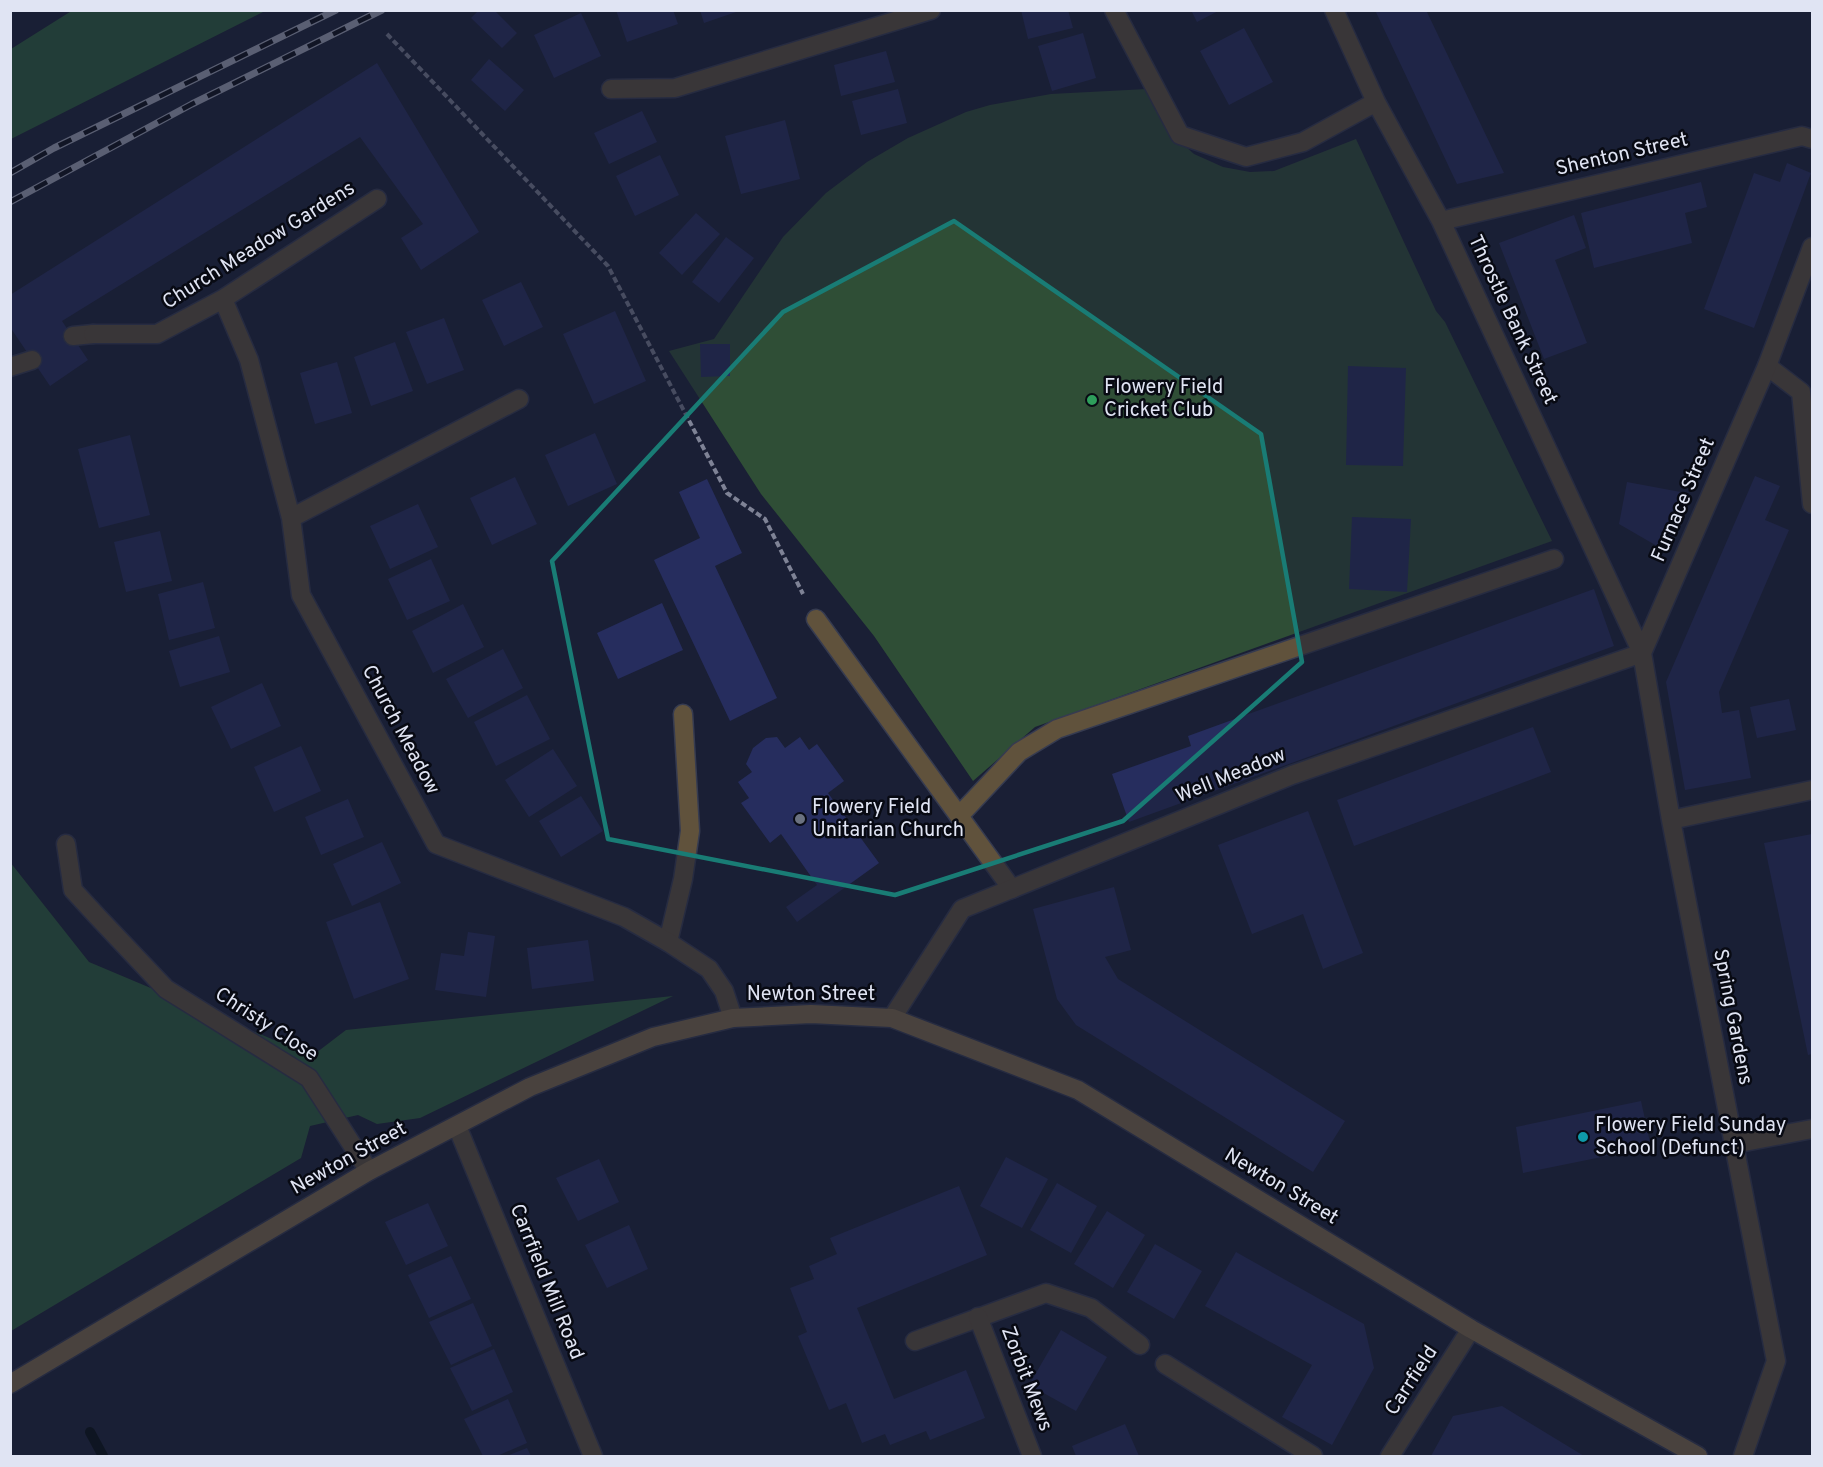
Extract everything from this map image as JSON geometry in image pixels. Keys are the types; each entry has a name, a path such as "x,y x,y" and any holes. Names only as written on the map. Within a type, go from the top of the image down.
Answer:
{"main road":[{"name":"Newton Street","path":"10,1384 369,1171 530,1087 653,1037 733,1018 812,1014 892,1018 1078,1090 1471,1329 1698,1456"}],"street":[{"path":"611,89 675,88 931,10"},
{"path":"1114,10 1180,135 1246,157 1303,142 1376,102"},
{"name":"Throstle Bank Street","path":"1334,10 1376,102 1441,221 1642,653"},
{"name":"Shenton Street","path":"1441,221 1802,136 1812,139"},
{"name":"Church Meadow Gardens","path":"73,336 157,334 223,299 377,199"},
{"path":"1812,247 1767,366 1801,392 1812,504"},
{"name":"Church Meadow","path":"223,299 249,360 291,518 301,595 436,844 624,917 668,942 708,969 724,991 733,1018"},
{"path":"10,367 33,360"},
{"name":"Furnace Street","path":"1642,653 1767,366"},
{"path":"291,518 519,399"},
{"path":"959,816 1019,752 1057,729 1554,559"},
{"path":"816,619 1012,889"},
{"name":"Spring Gardens","path":"1642,653 1671,820 1776,1361 1743,1456"},
{"name":"Well Meadow","path":"892,1018 962,909 1292,775 1642,653"},
{"path":"668,942 683,879 690,831 683,714"},
{"path":"1671,820 1812,790"},
{"name":"Christy Close","path":"66,844 73,890 166,989 309,1078 369,1171"},
{"name":"Carrfield Mill Road","path":"457,1126 593,1456"},
{"path":"1734,1144 1812,1129"},
{"path":"915,1341 1046,1293 1091,1308 1140,1345"},
{"name":"Zorbit Mews","path":"978,1317 1032,1456"},
{"name":"Carrfield","path":"1390,1456 1471,1329"},
{"path":"1165,1364 1313,1456"}],"path":[{"path":"387,34 608,266 727,493 765,519 816,619"}],"highlighted area":[{"path":"954,221 1261,434 1302,662 1123,821 895,895 608,839 552,561 783,312"}],"green space":[{"path":"73,10 265,11 11,139 11,49"},
{"name":"Flowery Field Cricket Club","path":"1147,89 1155,109 1176,138 1194,154 1223,167 1250,172 1274,171 1356,139 1436,311 1445,322 1552,541 1035,727 973,781 874,636 761,494 669,351 714,339 783,237 826,193 867,162 908,138 966,112 990,105 1051,94"},
{"path":"10,862 89,962 312,1056 346,1030 673,996 420,1118 377,1124 358,1115 310,1126 301,1158 11,1331"}],"building":[{"path":"479,10 494,10 517,33 502,48 471,18"},
{"path":"616,10 673,10 678,24 627,42"},
{"path":"700,10 739,10 739,11 704,23"},
{"path":"1021,10 1068,10 1073,28 1028,39"},
{"path":"1191,10 1220,10 1197,22"},
{"path":"1375,10 1426,10 1504,173 1457,184"},
{"path":"581,13 601,56 554,78 534,35"},
{"path":"1244,28 1273,82 1229,105 1200,51"},
{"path":"1083,33 1096,78 1052,91 1038,46"},
{"path":"886,51 895,82 841,96 834,65"},
{"path":"489,59 524,90 505,111 471,80"},
{"path":"377,63 479,232 421,270 401,238 423,224 360,137 62,321 88,360 50,386 10,327 10,295"},
{"path":"898,89 907,123 861,135 852,101"},
{"path":"642,111 657,142 609,164 594,133"},
{"path":"785,120 800,179 741,194 725,136"},
{"path":"660,155 679,195 635,216 616,176"},
{"path":"1787,163 1811,173 1754,328 1704,309 1754,173 1780,182"},
{"path":"1701,182 1707,207 1685,213 1692,243 1594,268 1581,213"},
{"path":"696,213 720,234 682,275 659,253"},
{"path":"1574,215 1586,248 1555,260 1587,343 1544,359 1499,243"},
{"path":"726,237 754,258 719,303 692,282"},
{"path":"521,282 543,327 504,346 482,300"},
{"path":"615,311 646,381 594,404 563,334"},
{"path":"444,318 464,370 427,384 406,332"},
{"path":"395,342 413,391 371,406 354,357"},
{"path":"700,344 730,344 730,376 701,377"},
{"path":"337,362 352,413 315,424 300,373"},
{"path":"1348,366 1406,368 1403,466 1346,465"},
{"path":"595,433 617,484 568,506 545,455"},
{"path":"130,435 150,515 99,528 78,449"},
{"path":"1755,476 1780,486 1765,520 1789,530 1719,692 1722,713 1739,710 1751,778 1685,790 1666,682"},
{"path":"515,477 537,524 492,545 470,498"},
{"path":"707,479 742,553 715,566 777,698 730,721 654,560 700,538 679,492"},
{"path":"1627,482 1686,493 1657,546 1619,524"},
{"path":"418,504 438,547 390,569 370,526"},
{"path":"1352,517 1411,519 1407,592 1349,589"},
{"path":"160,531 172,581 126,592 114,542"},
{"path":"431,559 450,601 407,620 388,579"},
{"path":"203,582 215,628 169,640 158,594"},
{"path":"1594,589 1614,646 1129,822 1112,774 1191,746 1188,736"},
{"path":"662,603 683,650 618,679 597,633"},
{"path":"463,604 484,647 433,673 412,631"},
{"path":"219,636 230,672 180,687 169,651"},
{"path":"503,649 523,688 468,718 446,679"},
{"path":"262,683 281,726 231,749 211,707"},
{"path":"527,695 550,739 496,766 474,722"},
{"path":"1789,699 1796,730 1757,738 1750,707"},
{"path":"1533,727 1551,772 1354,846 1337,800"},
{"name":"Flowery Field Unitarian Church","path":"777,737 785,748 800,737 809,750 817,744 844,781 828,793 879,863 797,922 786,907 817,885 781,834 770,843 741,803 749,798 738,782 752,772 746,764 753,748 766,738"},
{"path":"301,746 321,791 274,812 254,767"},
{"path":"553,749 577,786 529,817 505,780"},
{"path":"581,796 603,831 561,857 539,821"},
{"path":"348,799 364,837 321,855 305,817"},
{"path":"1308,811 1363,953 1323,969 1303,914 1252,934 1218,845"},
{"path":"1812,834 1812,1054 1808,1055 1764,843"},
{"path":"382,842 401,883 352,906 333,864"},
{"path":"1114,887 1131,950 1105,957 1118,979 1345,1121 1313,1172 1076,1025 1057,999 1033,909"},
{"path":"380,902 409,979 354,999 326,922"},
{"path":"468,932 495,936 486,997 435,990 441,953 464,956"},
{"path":"588,940 594,981 532,989 527,948"},
{"name":"Flowery Field Sunday School (Defunct)","path":"1641,1101 1651,1147 1523,1173 1516,1127"},
{"path":"1006,1157 1048,1179 1022,1228 980,1206"},
{"path":"599,1159 619,1202 578,1221 556,1178"},
{"path":"1057,1183 1097,1206 1071,1253 1030,1230"},
{"path":"959,1186 987,1255 857,1308 894,1399 966,1370 985,1418 930,1440 926,1431 890,1445 885,1434 862,1443 846,1403 829,1410 798,1336 807,1332 790,1288 814,1279 809,1266 837,1254 830,1238"},
{"path":"428,1203 448,1246 406,1265 385,1222"},
{"path":"1107,1211 1145,1235 1113,1288 1074,1264"},
{"path":"629,1225 648,1269 607,1288 585,1245"},
{"path":"1155,1244 1202,1271 1174,1319 1127,1292"},
{"path":"1236,1252 1364,1324 1374,1368 1332,1445 1282,1417 1312,1365 1205,1306"},
{"path":"451,1256 471,1299 429,1318 408,1275"},
{"path":"473,1303 492,1346 451,1365 429,1322"},
{"path":"1061,1330 1107,1357 1076,1411 1029,1385"},
{"path":"494,1349 513,1392 472,1411 450,1368"},
{"path":"508,1399 527,1443 497,1456 483,1456 464,1419"},
{"path":"1502,1406 1584,1456 1431,1456 1453,1416"},
{"path":"1125,1424 1139,1456 1076,1456 1072,1446"},
{"path":"527,1448 531,1456 507,1456"}],"waterway":[{"path":"90,1432 103,1456"}],"railway":[{"path":"10,173 54,148 336,10"},
{"path":"10,202 192,104 382,10"}],"place":[{"name":"Flowery Field Cricket Club","path":"1092,400"},
{"name":"Flowery Field Unitarian Church","path":"800,819"},
{"name":"Flowery Field Sunday School (Defunct)","path":"1583,1137"}]}
